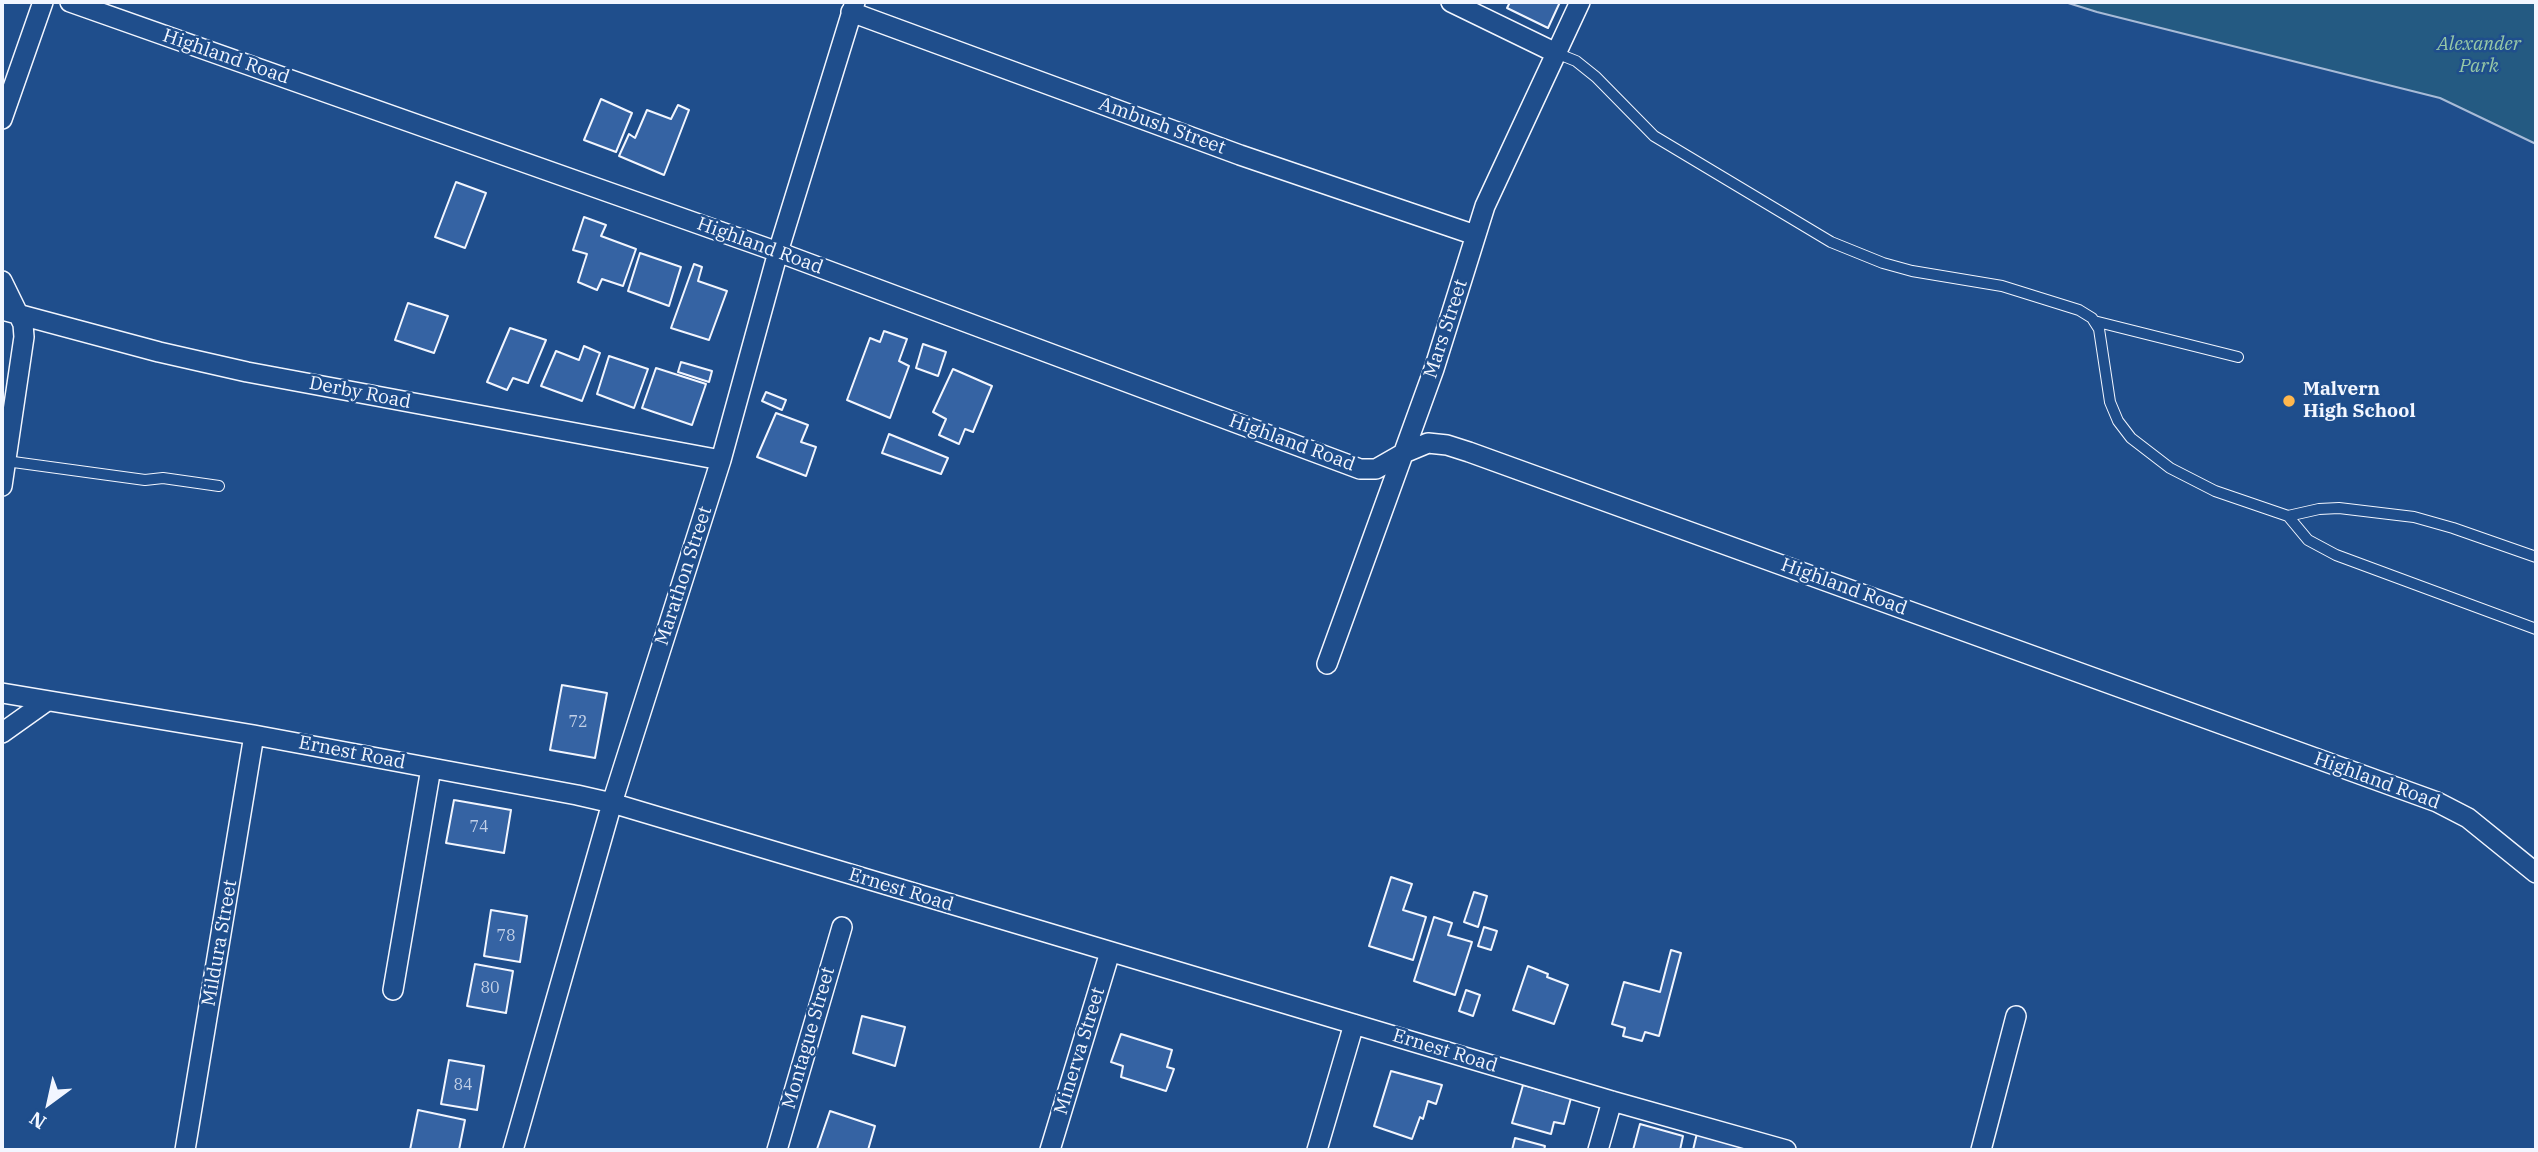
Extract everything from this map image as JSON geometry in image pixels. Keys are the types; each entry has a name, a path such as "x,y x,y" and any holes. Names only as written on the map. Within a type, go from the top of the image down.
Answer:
{"street":[{"path":"2,118 43,2"},
{"name":"Highland Road","path":"70,2 778,252 1360,469 1376,469 1416,447 1437,443 1469,452 2437,802 2468,818 2536,873"},
{"path":"1451,2 1556,53"},
{"name":"Mars Street","path":"1328,664 1454,310 1475,235 1494,182 1580,2"},
{"name":"Marathon Street","path":"513,1150 612,803 721,460 778,252 853,7"},
{"name":"Ambush Street","path":"853,7 1241,155 1475,235"},
{"path":"2,281 10,312 23,324 24,337 2,486"},
{"name":"Derby Road","path":"10,312 159,352 247,372 721,460"},
{"name":"Ernest Road","path":"2,692 254,735 612,803 1612,1101 1786,1150"},
{"path":"2,733 47,701"},
{"name":"Mildura Street","path":"185,1150 254,735"},
{"path":"393,990 431,768"},
{"name":"Montague Street","path":"777,1150 842,926"},
{"name":"Minerva Street","path":"1050,1150 1110,952"},
{"path":"1981,1150 2016,1016"},
{"path":"1317,1150 1354,1024"},
{"path":"1598,1150 1612,1101"}],"lane":[{"path":"1556,53 1576,61 1596,77 1661,141 1831,242 1856,254 1912,271 2002,286 2079,310 2094,321 2099,329 2110,402 2118,421 2131,438 2170,468 2215,491 2288,516 2308,540 2336,555 2536,629"},
{"path":"2094,321 2238,358"},
{"path":"6,461 145,480 163,478 219,486"},
{"path":"2288,516 2319,509 2339,508 2414,517 2536,557"}],"green space":[{"name":"Alexander Park","path":"2065,2 2536,2 2536,144 2440,98"}],"building":[{"path":"1510,2 1560,2 1548,28 1507,8"},
{"path":"601,99 632,113 616,152 584,140"},
{"path":"678,105 689,110 664,175 619,156 629,134 635,138 647,110 671,119"},
{"path":"456,182 486,193 465,248 435,237"},
{"path":"584,217 606,225 601,236 636,249 623,286 602,279 597,290 578,282 587,254 573,250"},
{"path":"640,253 681,267 669,306 628,291"},
{"path":"694,264 702,267 698,281 727,291 709,340 671,328"},
{"path":"408,303 448,316 434,353 395,340"},
{"path":"510,328 546,340 528,383 513,378 507,390 487,382"},
{"path":"884,331 907,339 899,361 909,366 890,418 847,400 870,338 880,342"},
{"path":"923,344 946,352 938,376 916,368"},
{"path":"584,346 600,353 582,401 541,386 556,351 579,360"},
{"path":"609,356 648,369 634,408 597,394"},
{"path":"681,362 712,371 709,382 678,372"},
{"path":"656,368 706,384 692,425 642,408"},
{"path":"953,369 992,386 973,432 965,429 959,444 939,435 946,419 933,412"},
{"path":"766,392 786,400 782,410 762,401"},
{"path":"776,413 808,425 801,442 816,447 806,476 757,457"},
{"path":"889,434 948,458 941,474 882,453"},
{"path":"562,685 607,693 595,758 550,750"},
{"path":"454,800 511,810 504,853 446,843"},
{"path":"1391,877 1412,884 1403,910 1426,917 1413,960 1369,946"},
{"path":"1474,892 1487,896 1478,927 1464,922"},
{"path":"491,910 527,916 520,962 484,956"},
{"path":"1434,917 1452,923 1448,935 1472,942 1455,995 1414,981"},
{"path":"1484,927 1497,931 1491,950 1478,946"},
{"path":"1671,950 1681,953 1659,1036 1645,1032 1642,1041 1623,1036 1625,1028 1612,1024 1624,982 1660,992"},
{"path":"475,964 513,971 506,1013 467,1006"},
{"path":"1528,966 1568,985 1554,1024 1513,1010"},
{"path":"1466,990 1480,995 1473,1016 1459,1011"},
{"path":"862,1016 905,1027 895,1066 853,1053"},
{"path":"1121,1034 1172,1050 1167,1067 1174,1069 1166,1091 1121,1077 1123,1066 1111,1062"},
{"path":"449,1060 484,1066 477,1110 441,1104"},
{"path":"1391,1071 1442,1085 1436,1104 1428,1101 1423,1119 1420,1117 1412,1139 1374,1126"},
{"path":"1523,1085 1571,1098 1564,1124 1554,1122 1551,1134 1512,1123"},
{"path":"418,1110 465,1120 459,1150 410,1150"},
{"path":"830,1111 875,1126 868,1150 817,1149"},
{"path":"1640,1124 1683,1136 1680,1150 1633,1150"},
{"path":"1698,1129 1762,1150 1693,1150"},
{"path":"1515,1138 1545,1146 1544,1150 1512,1150"}],"place":[{"name":"Malvern High School","path":"2289,401"}]}
